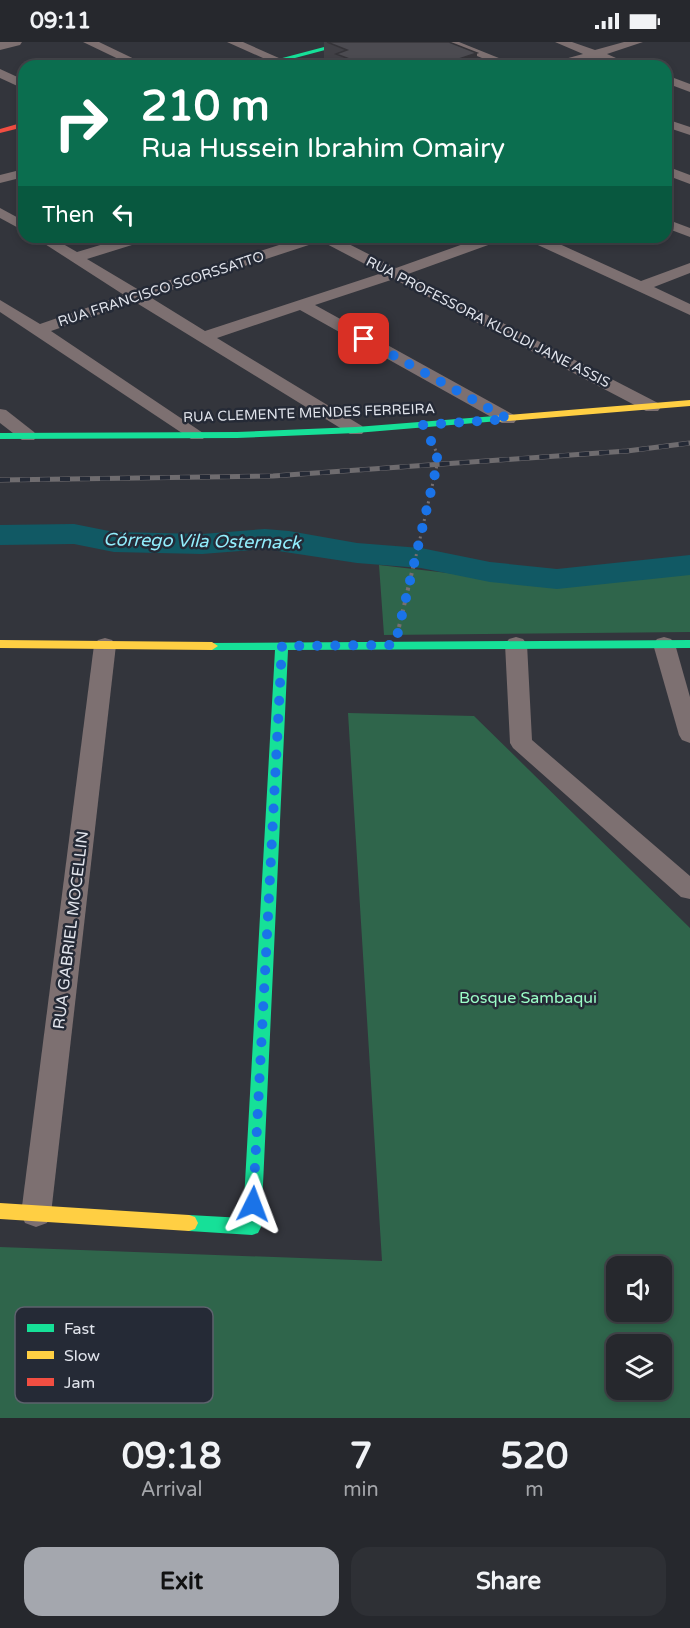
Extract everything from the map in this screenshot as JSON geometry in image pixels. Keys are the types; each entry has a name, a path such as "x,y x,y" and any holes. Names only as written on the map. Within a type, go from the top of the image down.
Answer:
{"street":[{"path":"0,46 16,42"},
{"path":"89,42 130,60"},
{"path":"233,42 278,60 348,42"},
{"path":"448,42 497,60"},
{"path":"561,42 612,60"},
{"path":"574,60 638,42"},
{"path":"3,77 18,83"},
{"path":"672,81 690,88"},
{"path":"672,124 690,120"},
{"path":"0,131 18,126"},
{"path":"672,126 690,131"},
{"path":"672,172 690,180"},
{"path":"0,179 18,174"},
{"path":"0,212 18,221"},
{"path":"0,226 18,223"},
{"path":"672,226 690,233"},
{"path":"52,243 356,430"},
{"path":"77,257 123,243"},
{"name":"RUA FRANCISCO SCORSSATTO","path":"36,331 300,243"},
{"name":"RUA PROFESSORA KLOLDI JANE ASSIS","path":"335,243 652,407"},
{"path":"205,336 303,305 479,243"},
{"path":"545,243 690,310"},
{"path":"640,287 690,268"},
{"path":"0,305 36,331 197,435"},
{"path":"303,305 508,419"},
{"name":"RUA CLEMENTE MENDES FERREIRA","path":"0,436 197,435 356,430 690,403"},
{"path":"0,414 28,436"},
{"path":"0,644 282,646 690,644"},
{"path":"516,644 521,743 690,890"},
{"path":"664,644 690,735"},
{"name":"RUA GABRIEL MOCELLIN","path":"36,1214 105,645"},
{"path":"0,1211 252,1227 282,646"}],"path":[{"path":"395,645 415,550 437,465 437,453 423,425"}],"green space":[{"path":"379,565 558,586 690,571 690,632 384,635"},
{"name":"Bosque Sambaqui","path":"348,713 474,716 690,928 690,1418 0,1418 0,1247 382,1261"}],"building":[{"path":"327,42 449,42 477,53 456,60 352,60 336,54 347,50"}],"waterway":[{"name":"Córrego Vila Osternack","path":"0,535 74,534 114,542 202,544 265,539 357,553 421,558 490,572 557,579 690,565"}],"railway":[{"path":"0,480 273,476 627,451 690,443"}],"traffic: fast":[{"path":"280,60 351,42"},
{"path":"0,436 237,435 356,430 495,419"},
{"path":"212,646 690,644"},
{"path":"189,1223 252,1227 282,646"}],"traffic: slow":[{"path":"495,419 690,403"},
{"path":"0,644 212,646"},
{"path":"0,1211 189,1223"}],"traffic: jam":[{"path":"0,131 18,126"}],"route":[{"path":"253,1204 282,646 395,645 415,550 437,465 437,453 423,425 508,419 364,339"}]}
